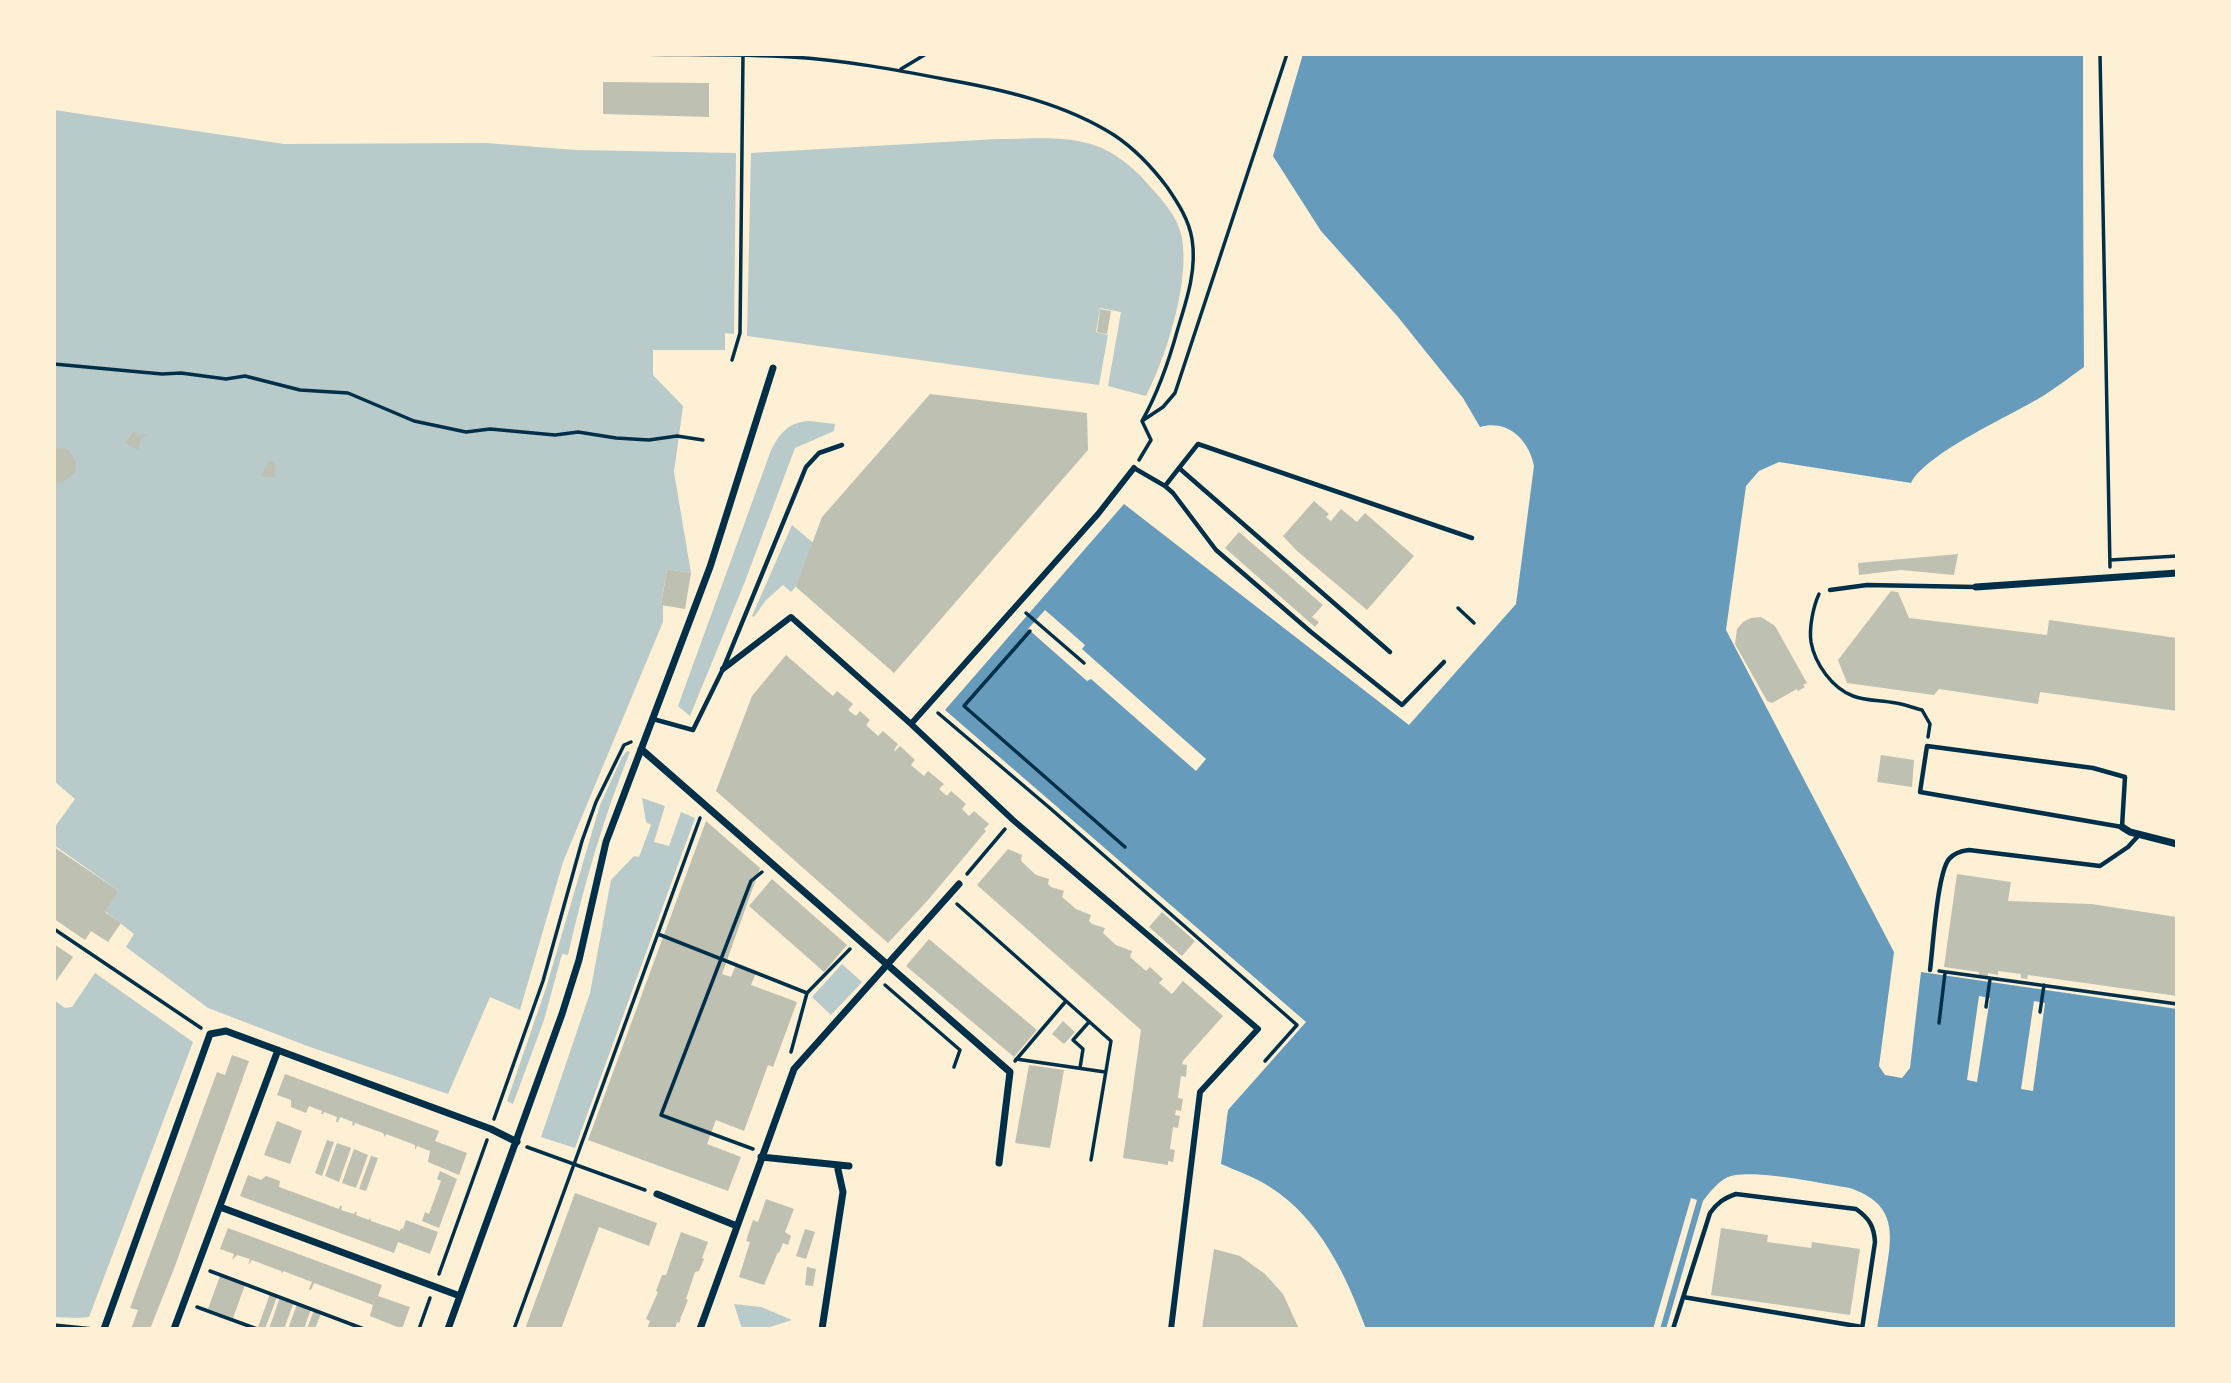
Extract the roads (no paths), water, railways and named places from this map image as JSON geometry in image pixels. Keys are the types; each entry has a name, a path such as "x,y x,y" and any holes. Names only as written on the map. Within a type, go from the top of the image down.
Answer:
{"street":[{"path":"448,1329 562,1014 579,960 606,842 710,567 773,368"},
{"path":"911,724 1098,513 1134,468"},
{"path":"1976,587 2177,573"},
{"path":"723,669 790,617 911,724 1013,820 1258,1029 1200,1092 1171,1329"},
{"path":"642,747 705,806 1010,1072 999,1163"},
{"path":"2122,827 2140,835 2177,844"},
{"path":"700,1329 794,1069 958,884"},
{"path":"104,1329 210,1034 226,1031 491,1129 517,1142"},
{"path":"174,1329 278,1050"},
{"path":"761,1157 849,1166"},
{"path":"822,1329 843,1192 837,1165"},
{"path":"657,1194 737,1226"},
{"path":"220,1207 460,1296"}],"lane":[{"path":"1165,486 1198,444 1472,538"},
{"path":"653,719 693,730 723,669 806,467 819,453 842,445"},
{"path":"1134,468 1174,493 1216,550 1311,632 1402,705 1444,662"},
{"path":"1179,468 1390,652"},
{"path":"1830,590 1867,585 1976,587"},
{"path":"1927,746 2093,768 2125,777 2122,827 1920,792 1927,746"},
{"path":"1930,970 1942,877 1950,858 1959,852 1969,850 2100,866 2128,847 2140,835"},
{"path":"1673,1329 1710,1213 1725,1197 1736,1194 1856,1209 1871,1222 1875,1242 1862,1328 1684,1297"}],"water":[{"path":"1303,54 2083,54 2084,367 2043,396 1951,447 1920,471 1911,483 1779,462 1759,471 1746,486 1726,630 1894,952 1879,1066 1885,1075 1902,1078 1910,1068 1921,972 2177,1009 2177,1329 1877,1329 1890,1232 1888,1221 1876,1202 1850,1188 1751,1174 1726,1178 1703,1201 1666,1329 1366,1329 1340,1269 1303,1215 1270,1187 1221,1164 1228,1110 1306,1022 945,710 1124,504 1409,725 1516,604 1534,466 1531,457 1522,440 1508,429 1490,425 1480,427 1463,398 1398,317 1321,231 1273,156"}]}
